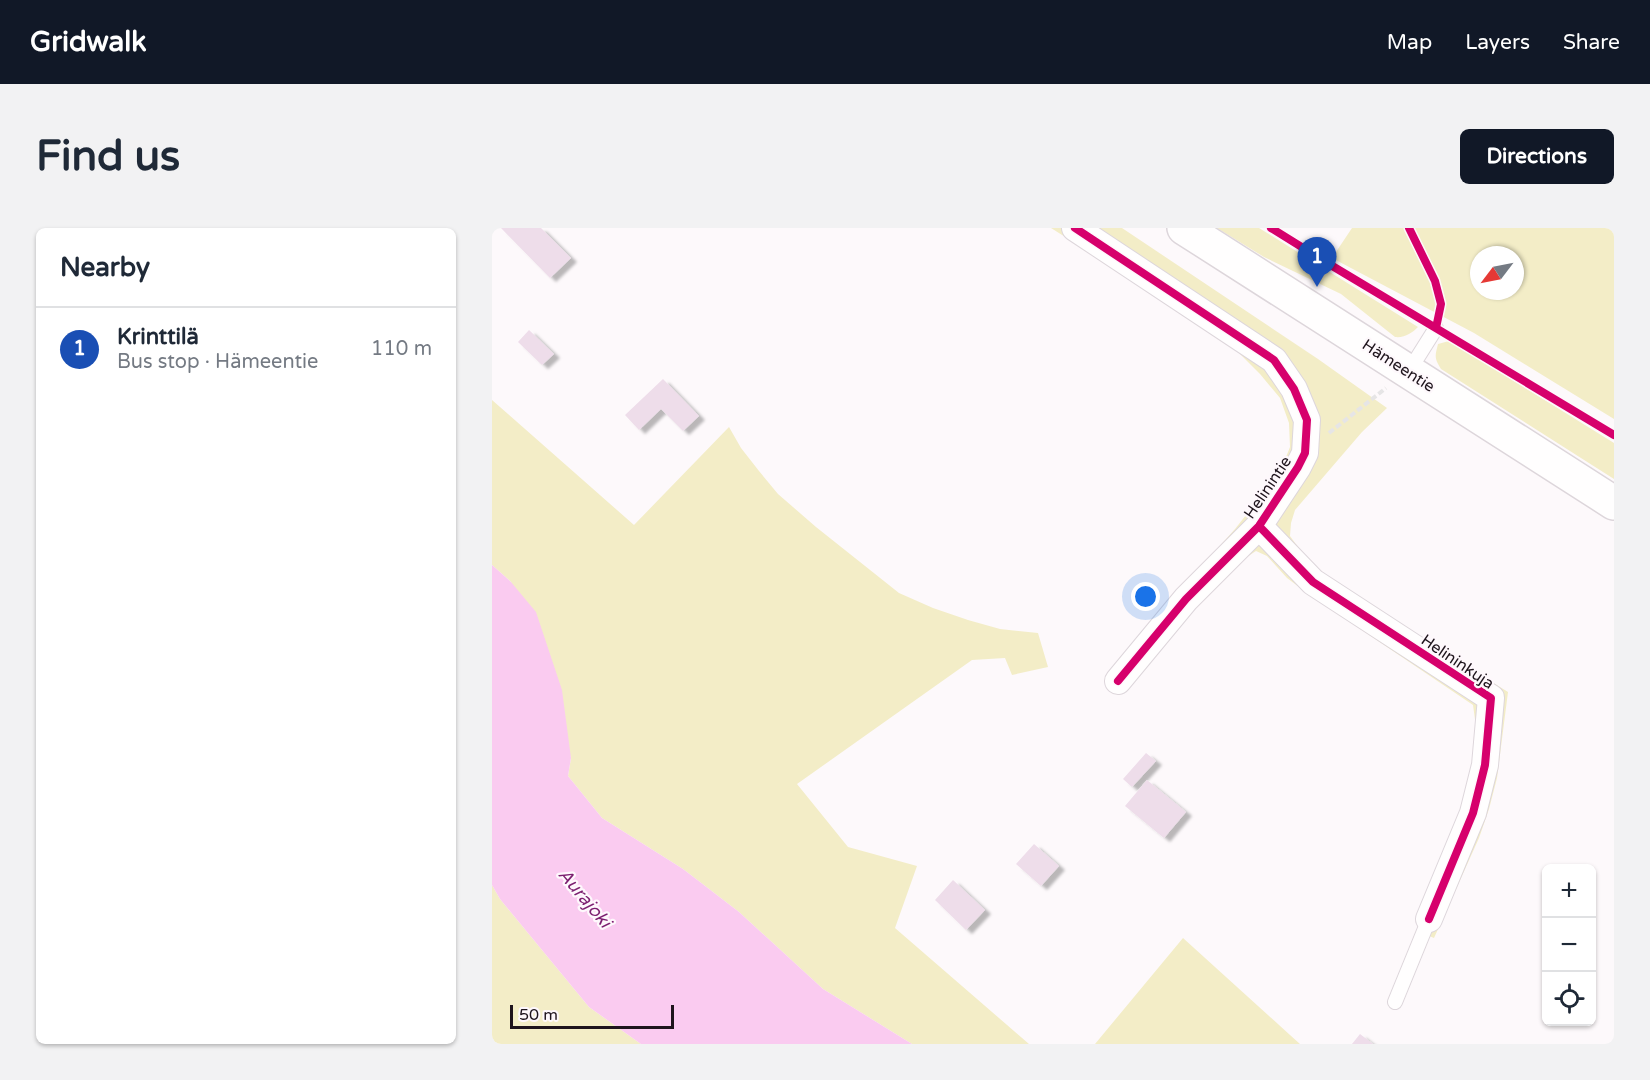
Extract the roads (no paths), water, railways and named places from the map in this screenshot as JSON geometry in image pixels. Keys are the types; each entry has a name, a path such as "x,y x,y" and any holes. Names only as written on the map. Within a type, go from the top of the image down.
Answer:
{"highway":[{"name":"Hämeentie","path":"1184,228 1402,382 1614,503"}],"street":[{"name":"Helinintie","path":"1075,228 1274,360 1294,389 1307,420 1305,453 1298,468 1259,526 1186,599 1118,681"},
{"name":"Helininkuja","path":"1259,526 1313,582 1491,698 1485,765 1473,813 1429,919"}],"lane":[{"path":"1402,382 1436,328"},
{"name":"Helininkuja","path":"1395,1002 1429,919"}],"water":[{"name":"Aurajoki","path":"492,565 511,582 536,612 562,690 571,758 568,776 602,818 683,869 739,912 823,989 912,1044 641,1044 589,1007 500,899 492,885"}],"place":[{"name":"Krinttilä","path":"1317,287"}]}
